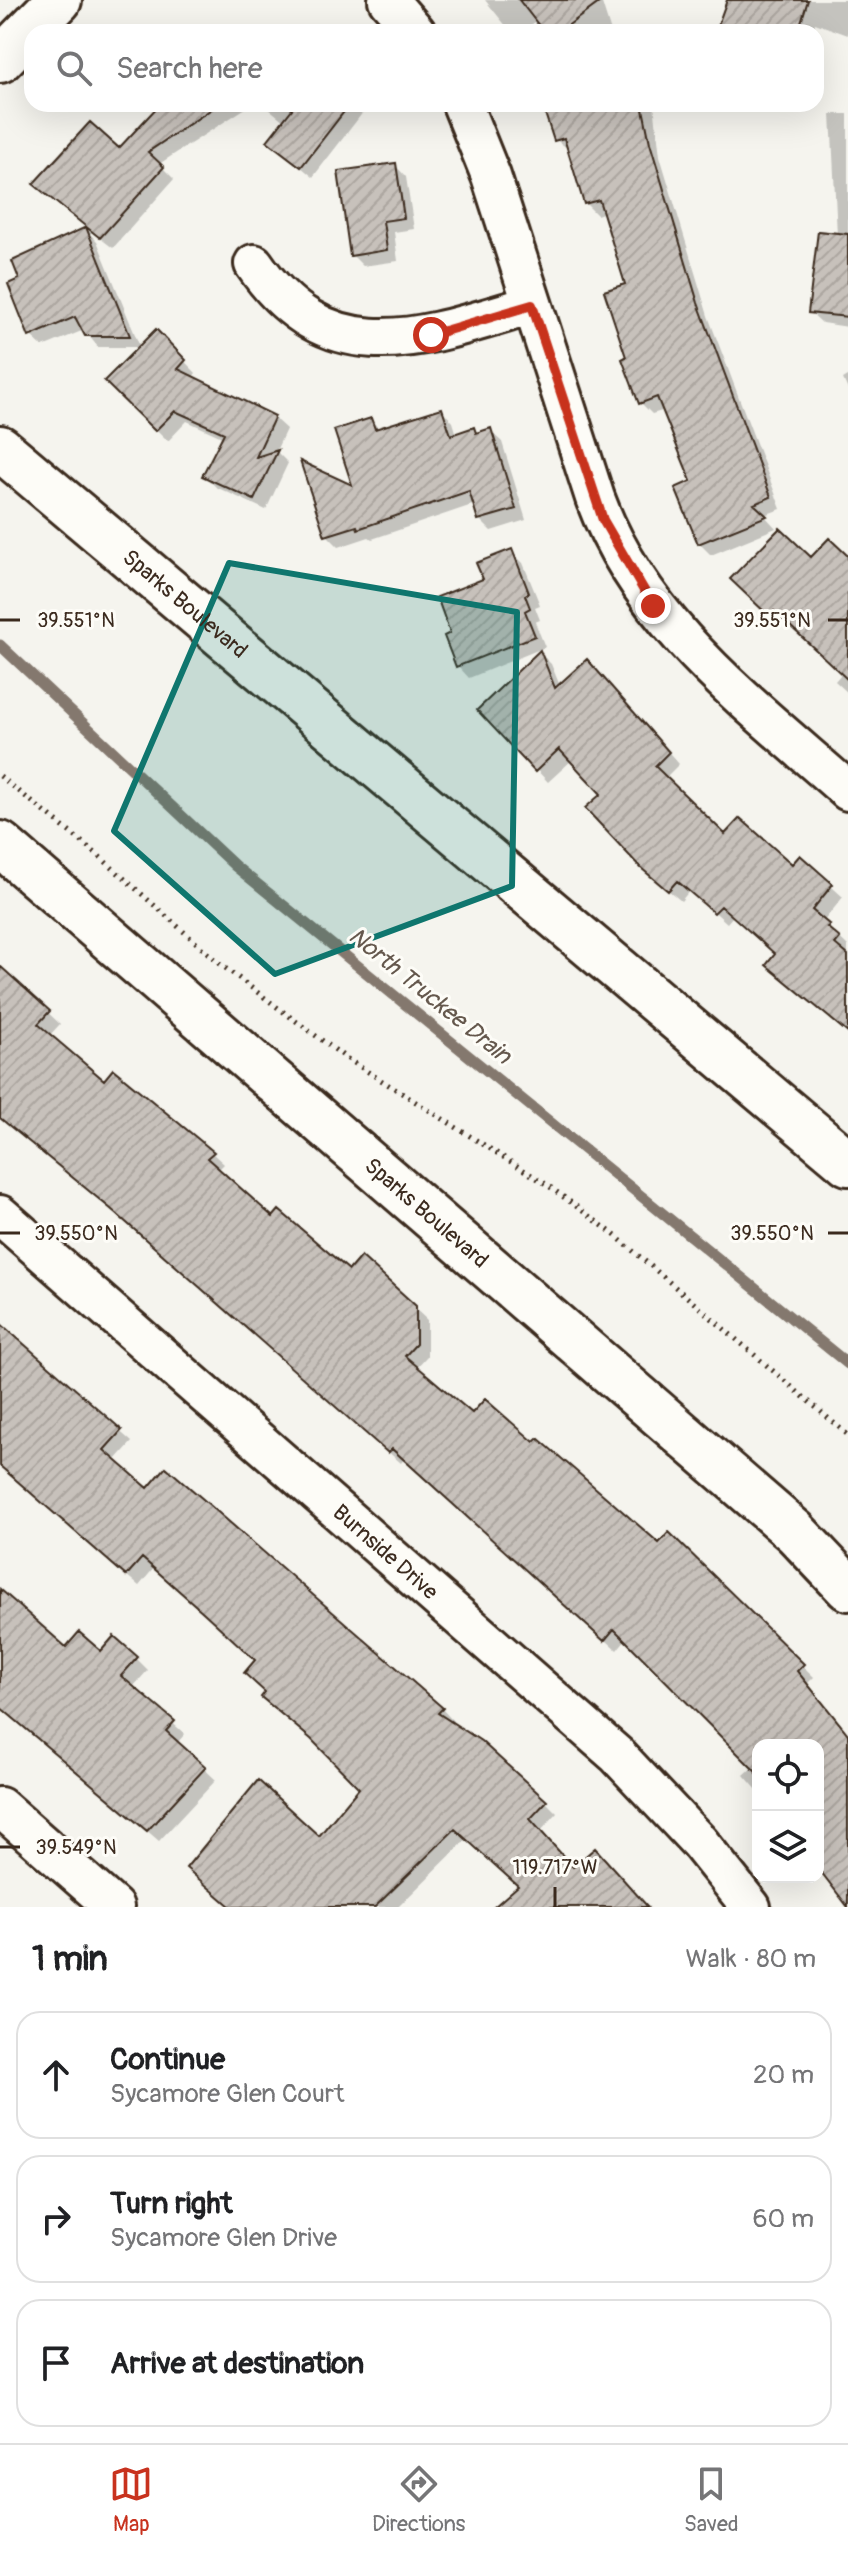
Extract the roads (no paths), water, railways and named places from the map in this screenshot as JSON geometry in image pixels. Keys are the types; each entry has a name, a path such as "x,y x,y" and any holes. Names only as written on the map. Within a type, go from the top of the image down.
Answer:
{"main road":[{"path":"35,24 59,0"},
{"path":"0,60 24,36"},
{"name":"Sparks Boulevard","path":"0,448 848,1163"},
{"name":"Sparks Boulevard","path":"0,844 795,1532 848,1588"}],"street":[{"path":"388,0 409,24"},
{"path":"465,112 491,176 603,520 640,587 718,677 848,791"},
{"path":"254,264 280,297 296,308 330,328 369,339 412,339 532,305"},
{"name":"Burnside Drive","path":"0,1215 617,1755 699,1842 751,1907"},
{"path":"0,1807 114,1907"}],"waterway":[{"name":"North Truckee Drain","path":"0,645 235,866 848,1364"}]}
